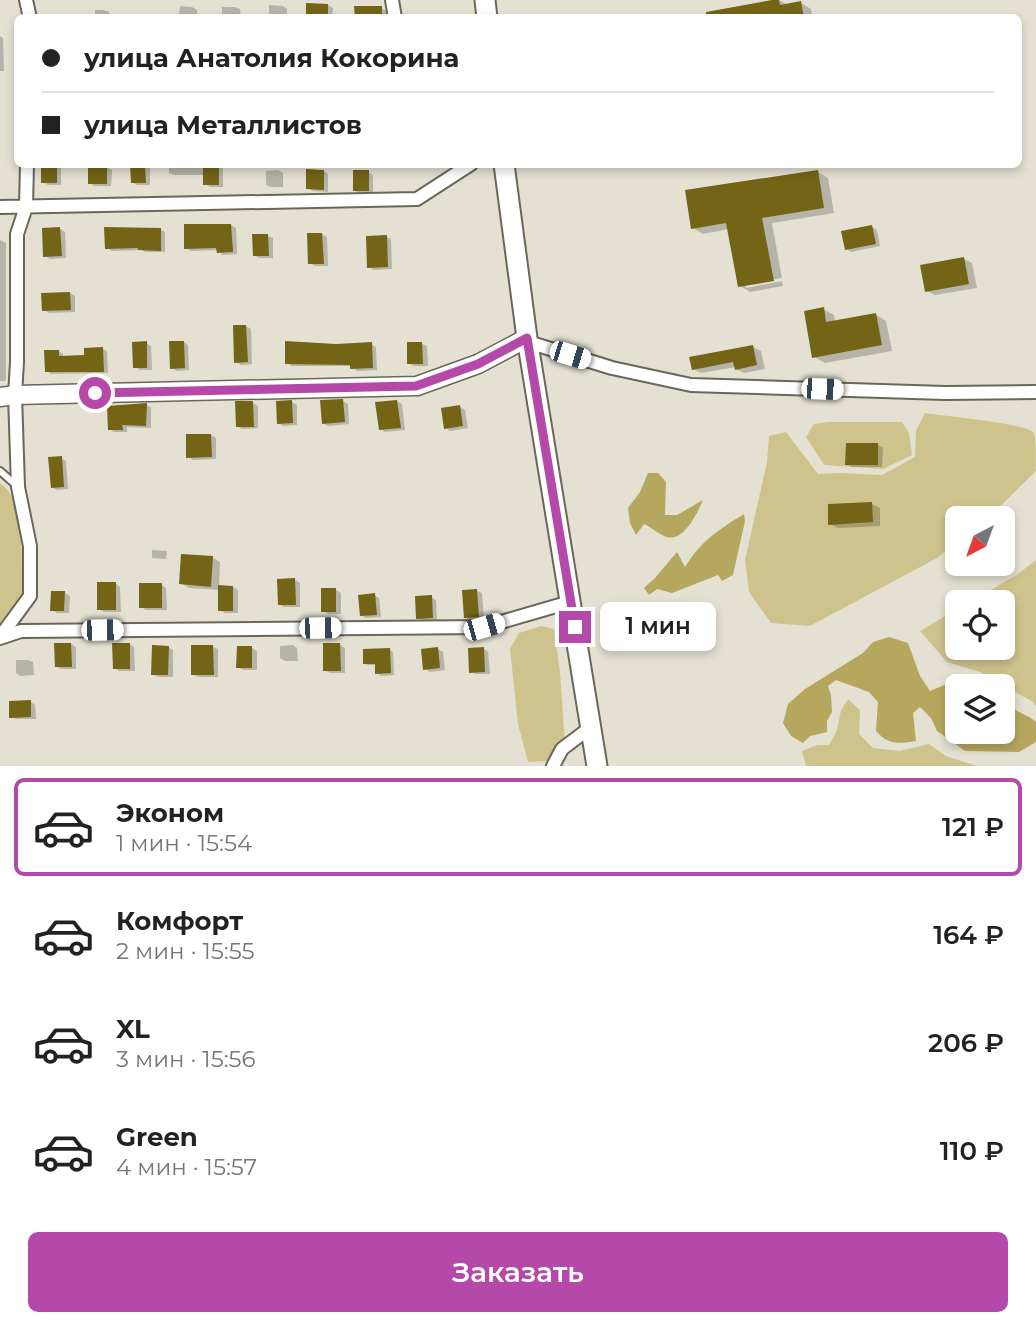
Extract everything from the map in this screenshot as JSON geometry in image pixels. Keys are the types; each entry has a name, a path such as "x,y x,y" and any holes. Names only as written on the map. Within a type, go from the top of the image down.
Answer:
{"main road":[{"path":"505,168 528,340 597,766"}],"street":[{"path":"0,638 30,596 30,546 18,487 7,396 17,362 17,234 26,207 27,168"},
{"path":"0,207 417,199 465,168"},
{"path":"7,396 416,386 478,364 528,340 612,368 691,385 945,393 1036,392"},
{"path":"0,638 21,631 484,627 570,602"},
{"path":"553,766 562,749 591,727"}],"lane":[{"path":"0,471 18,487"}],"shaded area":[{"path":"925,413 1028,429 1035,436 1036,471 1000,506 945,506 945,552 937,558 810,626 771,623 749,592 745,560 767,462 769,436 786,432 818,474 882,475 915,457 916,431"},
{"path":"902,422 909,433 912,455 883,469 824,465 806,437 814,424"},
{"path":"648,473 658,473 666,482 665,515 677,515 703,500 688,526 677,536 664,536 644,524 636,535 630,523 628,508 640,492"},
{"path":"0,483 13,499 20,524 22,594 13,612 0,627"},
{"path":"744,514 745,521 733,575 722,581 718,575 672,593 657,589 649,595 644,588 677,552 685,567 711,537"},
{"path":"1036,560 1036,706 1015,692 1015,674 984,674 945,660 1015,660 1015,590 991,590"},
{"path":"945,616 945,660 920,631"},
{"path":"541,626 554,629 565,744 547,761 528,762 518,724 510,649 519,633"},
{"path":"889,637 908,643 920,676 930,691 945,685 945,737 937,731 931,718 920,707 913,713 916,741 889,741 876,731 878,702 869,692 836,680 828,686 832,712 827,721 827,732 810,736 803,743 791,736 783,723 788,704 805,689 863,653 873,642"},
{"path":"848,699 860,710 859,734 873,748 900,751 929,744 946,756 977,766 806,766 802,751 817,745 829,745 837,730 841,710"},
{"path":"1015,709 1036,722 1036,742 1019,752 965,751 955,744 1015,744"}],"building":[{"path":"779,0 780,5 801,1 803,14 706,14"},
{"path":"306,3 328,4 328,14 306,14"},
{"path":"354,6 382,6 382,14 355,14"},
{"path":"41,168 57,168 57,183 41,183"},
{"path":"88,168 107,168 107,184 88,184"},
{"path":"130,168 145,168 146,183 131,183"},
{"path":"203,168 219,168 219,185 203,185"},
{"path":"306,169 324,170 324,190 306,189"},
{"path":"353,170 369,170 369,191 353,191"},
{"path":"818,170 824,208 762,218 774,281 738,287 726,223 691,229 685,190"},
{"path":"184,224 231,224 233,252 217,253 216,248 184,249"},
{"path":"872,225 876,244 845,250 841,231"},
{"path":"60,227 62,256 43,257 42,228"},
{"path":"104,227 161,228 161,251 138,248 105,249"},
{"path":"307,233 322,233 324,264 308,264"},
{"path":"252,234 268,234 269,256 253,256"},
{"path":"387,235 388,267 367,268 366,236"},
{"path":"964,257 969,284 925,292 920,265"},
{"path":"70,292 71,310 42,311 41,293"},
{"path":"824,307 826,322 876,313 882,345 812,358 804,311"},
{"path":"233,325 246,325 248,362 234,363"},
{"path":"147,341 147,368 133,368 132,342"},
{"path":"169,341 184,341 185,368 170,369"},
{"path":"285,341 336,344 372,342 373,368 285,364"},
{"path":"407,342 422,342 423,364 407,364"},
{"path":"753,345 757,365 735,370 733,362 692,370 689,357"},
{"path":"103,347 104,372 45,372 44,350 59,350 59,356 84,355 84,348"},
{"path":"343,399 345,422 322,424 320,400"},
{"path":"292,400 293,423 277,424 276,401"},
{"path":"397,400 401,428 379,430 375,402"},
{"path":"235,401 253,401 254,427 236,427"},
{"path":"147,403 146,426 122,425 123,430 108,430 107,406"},
{"path":"460,405 463,426 444,429 441,408"},
{"path":"186,434 211,434 212,457 186,458"},
{"path":"846,443 878,443 878,465 845,465"},
{"path":"62,456 64,487 51,488 48,457"},
{"path":"872,502 873,522 828,525 828,504"},
{"path":"181,554 213,556 211,587 179,584"},
{"path":"295,578 296,605 278,605 277,579"},
{"path":"97,582 116,582 116,610 97,610"},
{"path":"139,583 162,583 162,608 139,608"},
{"path":"218,585 233,586 233,611 218,611"},
{"path":"321,588 336,588 336,612 321,612"},
{"path":"477,589 479,617 464,618 462,590"},
{"path":"51,591 65,591 64,611 50,611"},
{"path":"375,593 377,615 360,616 358,595"},
{"path":"432,595 433,618 416,619 415,596"},
{"path":"54,643 71,643 72,667 55,667"},
{"path":"112,643 130,643 130,669 113,669"},
{"path":"323,643 340,643 341,671 323,671"},
{"path":"152,645 169,646 168,675 151,675"},
{"path":"191,645 213,645 214,675 191,675"},
{"path":"237,646 252,646 252,668 236,668"},
{"path":"438,647 440,668 423,670 421,649"},
{"path":"484,647 485,672 469,673 468,648"},
{"path":"390,648 391,673 375,674 375,664 363,664 363,649"},
{"path":"31,700 31,717 9,718 9,701"}],"route":[{"path":"95,393 416,386 478,364 527,338 575,627"}]}
